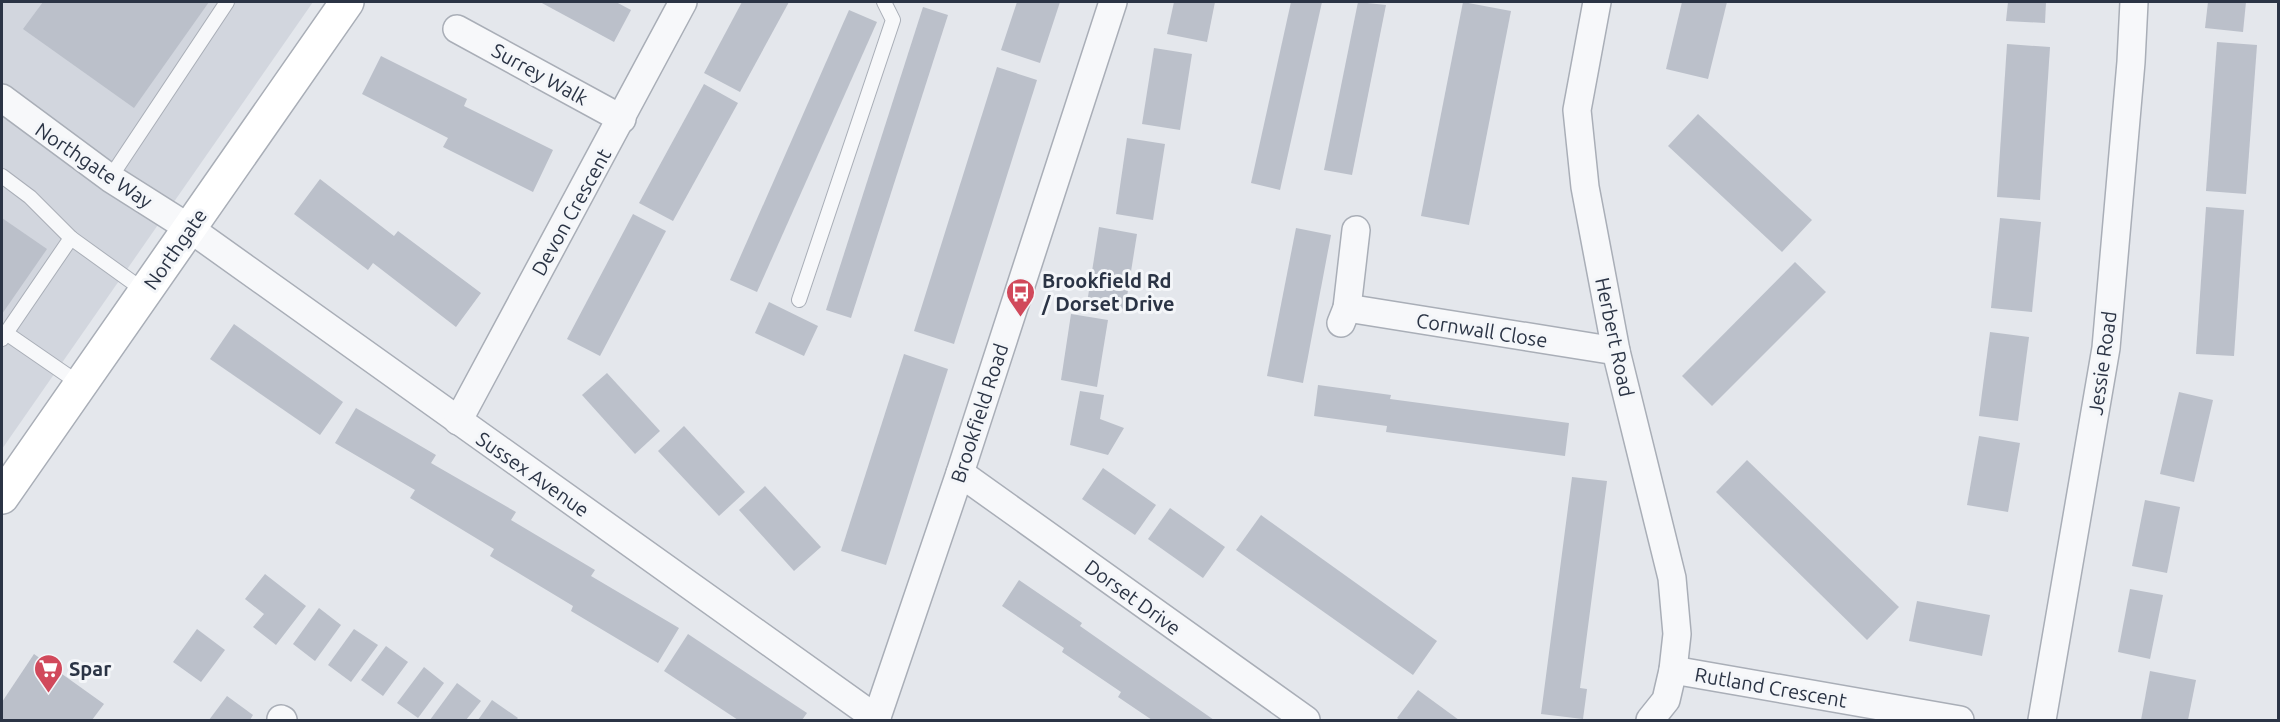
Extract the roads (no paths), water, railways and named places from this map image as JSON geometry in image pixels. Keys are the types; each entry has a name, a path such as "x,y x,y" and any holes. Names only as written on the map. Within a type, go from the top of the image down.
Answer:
{"main road":[{"name":"Northgate","path":"9,480 146,292 347,2"}],"street":[{"name":"Devon Crescent","path":"458,421 683,2"},
{"name":"Brookfield Road","path":"876,720 960,473 1113,2"},
{"name":"Herbert Road","path":"1597,2 1577,110 1585,187 1617,351 1672,578 1677,634 1673,670"},
{"name":"Jessie Road","path":"2042,720 2106,348 2131,62 2134,2"},
{"name":"Surrey Walk","path":"458,29 622,119"},
{"name":"Northgate Way","path":"2,98 110,178 189,228"},
{"name":"Sussex Avenue","path":"189,228 876,720"},
{"name":"Cornwall Close","path":"1356,230 1344,317 1617,351"},
{"name":"Dorset Drive","path":"960,473 1306,720"},
{"name":"Rutland Crescent","path":"1650,720 1666,700 1673,670 1960,720"}],"lane":[{"path":"110,178 227,2"},
{"path":"799,300 893,21 884,2"},
{"path":"2,176 30,197 71,238 146,292"},
{"path":"71,238 4,336 80,384"}],"place":[{"name":"Brookfield Rd / Dorset Drive","path":"1021,318"},
{"name":"Spar","path":"48,694"}]}
